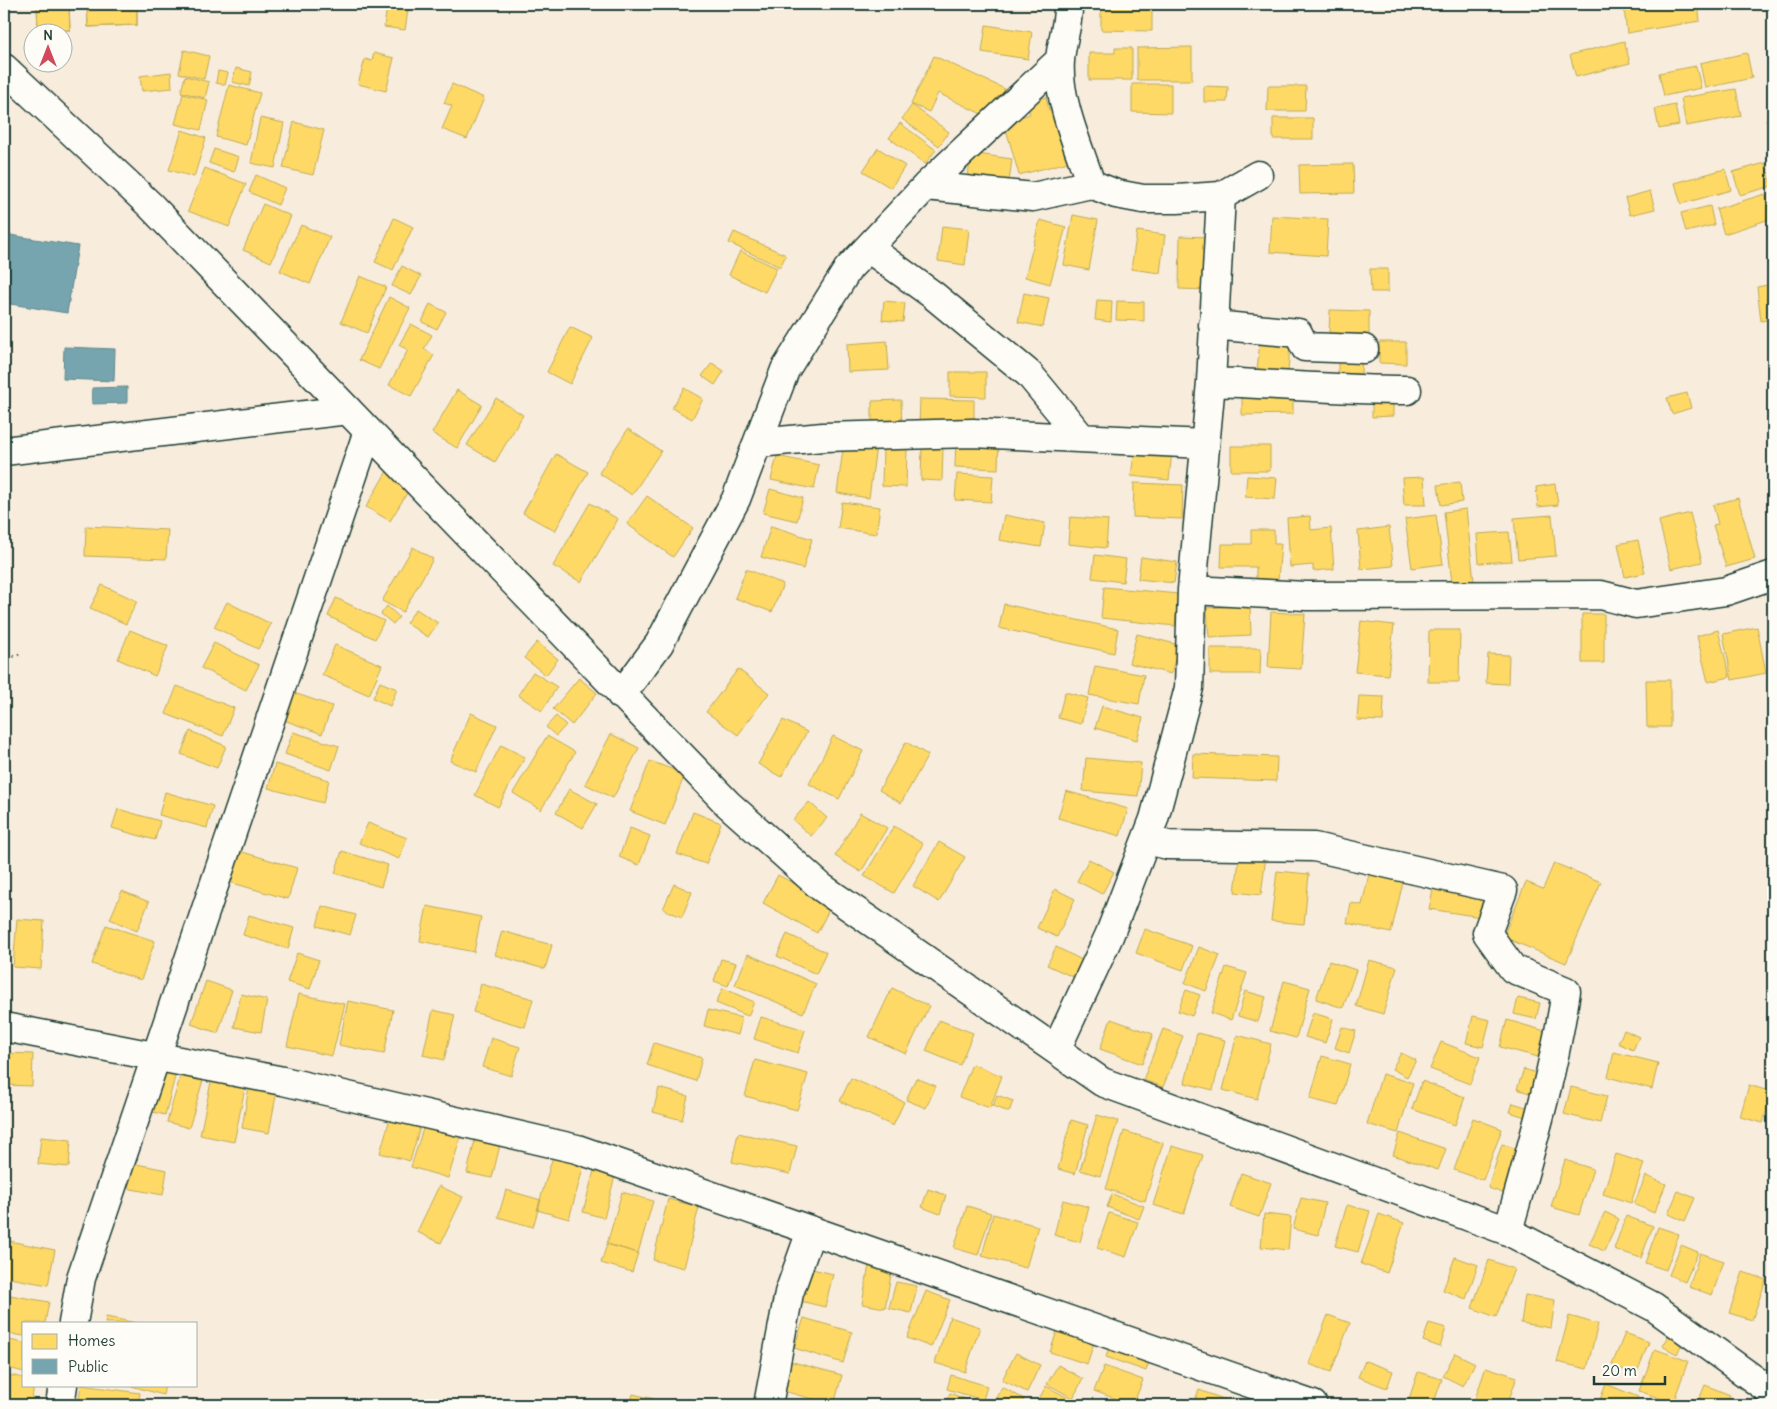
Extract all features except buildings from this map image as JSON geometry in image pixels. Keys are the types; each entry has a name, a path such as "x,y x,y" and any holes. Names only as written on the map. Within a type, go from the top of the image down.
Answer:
{"street":[{"path":"1068,4 1069,22 1060,61 1064,106 1091,184"},
{"path":"621,695 659,644 736,499 785,370 848,269 926,186 1060,61"},
{"path":"4,68 150,205 728,804 821,887 1102,1082 1508,1231 1654,1307 1773,1394"},
{"path":"926,186 1033,197 1091,184 1116,194 1143,199 1221,196 1258,175"},
{"path":"1056,1050 1109,936 1154,819 1189,688 1192,590 1211,382 1221,196"},
{"path":"868,248 932,295 1029,374 1081,437"},
{"path":"1213,325 1298,333 1305,347 1364,349"},
{"path":"1211,382 1299,385 1344,390 1407,390"},
{"path":"4,451 348,410"},
{"path":"73,1322 81,1278 368,432"},
{"path":"758,443 823,437 973,433 1204,444"},
{"path":"1192,590 1306,596 1601,595 1636,604 1726,590 1773,575"},
{"path":"1146,840 1168,845 1314,846 1503,890 1487,932 1513,969 1566,991 1561,1026 1539,1119 1508,1231"},
{"path":"4,1027 283,1081 577,1150 1312,1405"},
{"path":"768,1405 789,1292 811,1231"},
{"path":"60,1405 63,1386"}],"path":[{"path":"4,660 20,654"}]}
